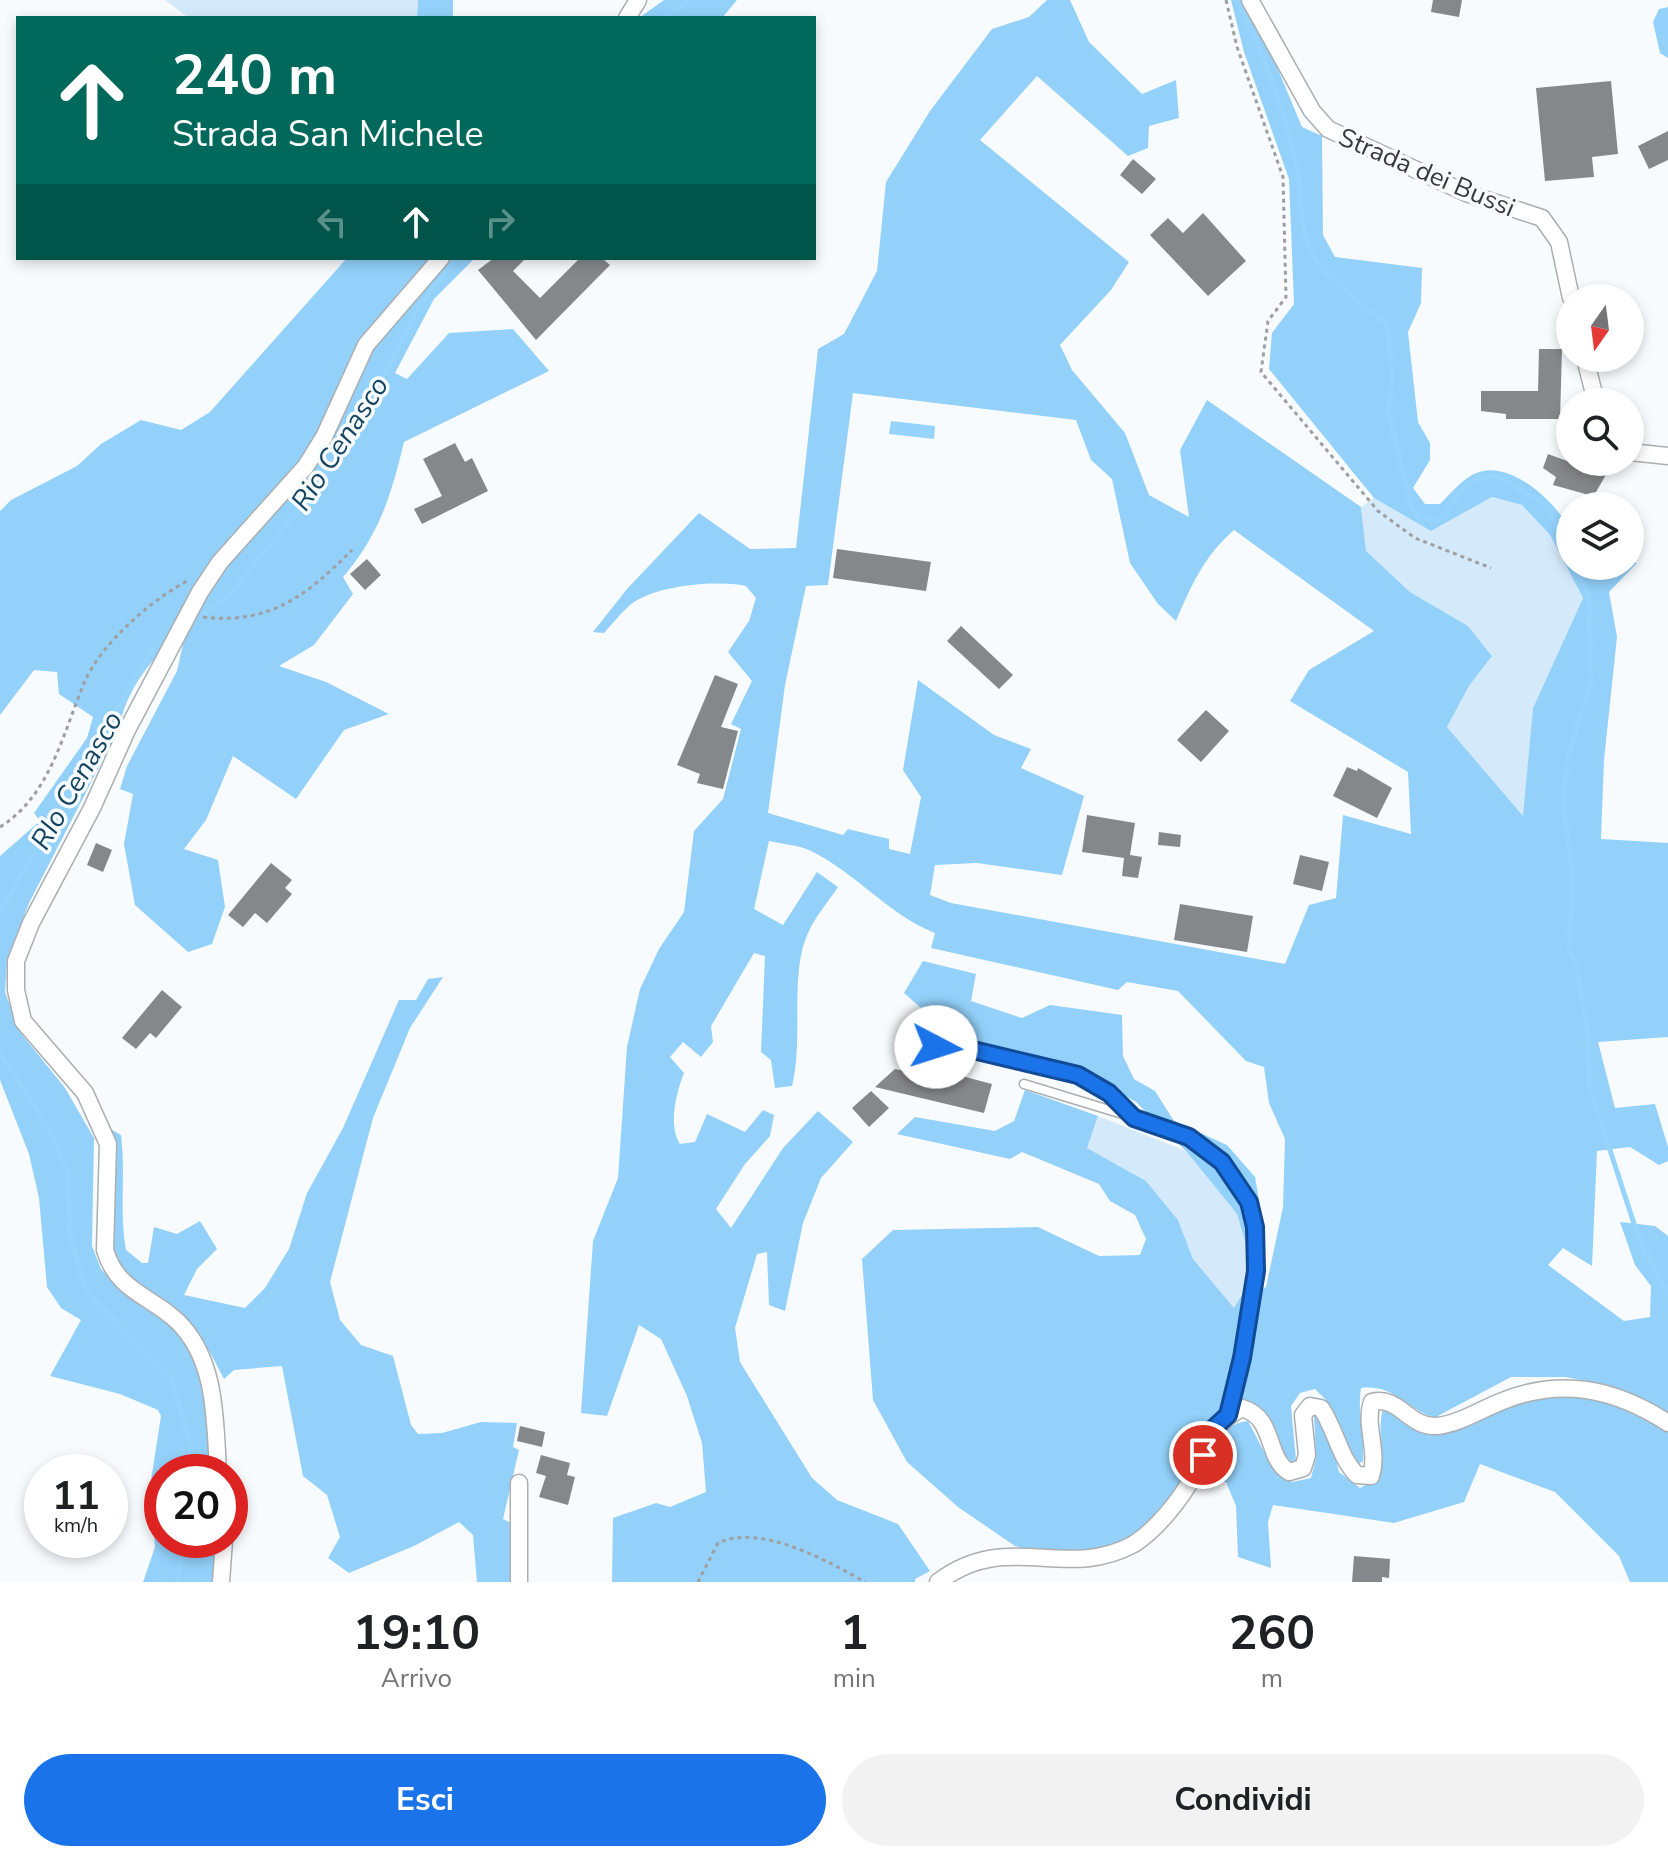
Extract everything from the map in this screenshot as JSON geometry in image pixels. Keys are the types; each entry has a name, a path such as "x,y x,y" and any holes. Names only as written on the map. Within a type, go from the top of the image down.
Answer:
{"street":[{"name":"Strada dei Bussi","path":"1250,0 1312,111 1328,129 1466,193 1542,218 1559,242 1568,284"},
{"path":"217,1454 214,1397 200,1354 179,1323 120,1282 110,1267 105,1250 108,1144 85,1093 23,1021 16,990 16,961 31,923 188,616 215,570 306,466 324,437 366,345 439,260"},
{"path":"1644,453 1668,456"},
{"path":"938,1582 956,1568 996,1557 1082,1564 1135,1544 1166,1513 1193,1478 1215,1427 1242,1408 1253,1411 1265,1425 1279,1466 1289,1472 1303,1468 1307,1455 1303,1415 1310,1406 1321,1408 1339,1439 1343,1462 1357,1475 1371,1476 1375,1464 1368,1413 1372,1402 1384,1399 1397,1405 1409,1418 1433,1426 1451,1423 1515,1395 1565,1386 1592,1390 1668,1423"},
{"path":"519,1483 519,1582"},
{"path":"221,1582 223,1558"}],"lane":[{"path":"915,1061 936,1047 969,1049 1078,1075 1109,1093 1134,1118"},
{"path":"1024,1084 1189,1137 1222,1162 1249,1202 1255,1227 1256,1271 1228,1415"}],"path":[{"path":"1226,0 1237,47 1283,177 1286,297 1268,321 1261,372 1378,511 1415,538 1491,568"},
{"path":"188,616 221,619 266,615 315,587 352,550"},
{"path":"0,827 28,802 47,773 63,743 85,680 117,636 181,584 215,570"},
{"path":"698,1582 718,1543 745,1536 824,1559 865,1582"}],"shaded area":[{"path":"165,0 418,0 417,16 186,16"},
{"path":"418,0 453,0 453,16 417,16"},
{"path":"664,0 737,0 724,16 642,16"},
{"path":"1047,0 1070,0 1089,42 1142,94 1176,80 1179,118 1149,126 1148,148 1128,156 1037,76 980,140 1129,262 1111,290 1060,345 1072,370 1125,433 1149,495 1189,517 1180,450 1207,400 1361,507 1366,551 1410,592 1468,626 1492,656 1469,686 1447,727 1523,816 1533,708 1583,598 1574,580 1621,580 1609,592 1617,637 1604,760 1601,839 1668,843 1668,1037 1598,1042 1615,1108 1655,1104 1668,1147 1668,1161 1659,1165 1630,1147 1597,1151 1592,1266 1563,1248 1548,1265 1624,1321 1650,1317 1651,1286 1635,1265 1620,1222 1655,1226 1668,1236 1668,1414 1607,1385 1565,1377 1511,1377 1434,1418 1391,1393 1361,1388 1363,1461 1357,1465 1326,1400 1315,1389 1300,1393 1291,1406 1296,1460 1290,1464 1282,1456 1261,1413 1238,1401 1259,1291 1266,1287 1283,1207 1285,1139 1269,1103 1264,1067 1246,1061 1178,991 1127,982 1118,990 931,948 935,933 903,916 827,860 806,849 769,841 754,909 783,925 817,872 838,887 811,927 802,950 792,1086 775,1088 771,1060 761,1052 765,956 754,953 711,1026 713,1042 701,1057 683,1042 670,1057 684,1073 676,1100 674,1128 680,1144 695,1142 707,1114 745,1132 763,1110 774,1115 770,1136 745,1164 716,1209 731,1228 783,1148 818,1111 853,1142 821,1178 803,1223 785,1311 769,1305 767,1252 757,1254 735,1328 740,1362 812,1478 837,1500 898,1524 930,1571 915,1579 915,1582 612,1582 613,1518 656,1503 670,1507 706,1492 702,1443 687,1396 661,1339 639,1325 607,1416 581,1413 593,1241 618,1178 627,1047 640,989 659,949 684,912 694,831 723,799 741,729 731,724 752,681 728,652 749,621 756,598 746,586 733,584 670,589 641,598 630,605 604,633 593,632 627,589 699,513 750,549 796,548 818,349 844,334 877,271 886,182 930,111 992,29 1029,17","holes":["853,393 1076,420 1091,460 1112,479 1130,563 1158,604 1176,621 1206,561 1234,530 1374,631 1309,670 1290,701 1408,772 1411,834 1343,815 1336,898 1309,905 1285,964 951,903 930,895 935,865 977,863 1062,875 1084,796 1021,768 1031,749 994,735 918,680 903,770 921,797 910,854 889,849 889,839 848,829 843,835 768,813 785,685 806,586 828,585"]},
{"path":"1231,0 1242,0 1257,19 1302,127 1322,136 1323,235 1335,257 1422,268 1421,303 1408,332 1418,422 1430,443 1430,460 1413,488 1425,504 1440,504 1472,475 1498,471 1525,482 1556,510 1556,546 1550,535 1522,505 1492,497 1431,531 1374,498 1269,369 1272,333 1294,304 1289,179 1244,52"},
{"path":"1668,7 1668,58 1660,53 1653,22 1659,9"},
{"path":"345,260 433,260 363,340 319,436 135,686 119,728 29,903 7,960 5,992 20,1032 65,1088 94,1138 92,1246 101,1269 128,1297 174,1327 195,1357 208,1395 212,1454 155,1454 161,1416 158,1410 120,1394 50,1376 81,1320 61,1308 47,1287 39,1198 29,1154 0,1080 0,856 40,821 34,813 87,738 93,717 59,694 57,672 34,670 0,715 0,511 11,500 77,466 101,444 141,420 181,430 210,412"},
{"path":"449,260 473,260 434,299 395,373 407,379 449,333 513,329 549,371 404,442 375,530 343,577 353,594 314,645 279,666 326,682 389,714 344,730 296,799 233,756 206,820 184,849 218,860 225,907 212,944 188,952 135,905 124,844 133,794 120,789 127,766 177,671 183,644 201,603 225,567 311,472 330,442 371,348"},
{"path":"891,421 935,426 934,439 889,434"},
{"path":"1492,497 1522,505 1550,535 1556,546 1556,580 1574,580 1583,598 1533,708 1524,818 1447,727 1469,686 1492,656 1468,626 1410,592 1366,551 1361,507 1374,498 1431,531"},
{"path":"923,961 976,974 971,1001 1022,1018 1050,1005 1122,1015 1123,1056 1134,1079 1155,1091 1174,1121 1227,1145 1255,1177 1261,1212 1261,1271 1253,1268 1237,1214 1186,1151 1136,1102 1077,1067 915,1033 921,1008 904,993"},
{"path":"443,977 410,1028 373,1118 330,1282 340,1320 361,1345 393,1356 411,1425 418,1434 442,1433 481,1422 517,1423 513,1447 519,1450 503,1519 511,1523 512,1582 477,1582 473,1535 459,1522 414,1546 349,1573 328,1558 340,1537 327,1495 303,1476 282,1366 234,1370 224,1379 193,1328 137,1285 123,1270 109,1234 107,1127 121,1135 126,1250 142,1263 148,1263 154,1227 177,1234 200,1221 217,1249 197,1269 184,1295 245,1308 265,1288 289,1249 307,1193 343,1128 399,1000 416,1000 428,979"},
{"path":"1025,1090 1098,1116 1087,1148 1146,1181 1178,1220 1193,1259 1234,1308 1249,1282 1221,1411 1209,1425 1187,1473 1161,1508 1133,1537 1082,1557 1050,1556 1015,1546 958,1507 907,1462 873,1400 862,1259 893,1230 1038,1227 1099,1256 1140,1255 1146,1239 1135,1215 1110,1201 1099,1184 1022,1152 1010,1159 897,1134 915,1117 995,1131 1014,1121"},
{"path":"1098,1116 1186,1151 1237,1214 1253,1268 1234,1309 1193,1259 1178,1220 1146,1181 1087,1148"},
{"path":"1565,1393 1593,1395 1668,1431 1668,1582 1630,1582 1619,1556 1555,1492 1480,1464 1464,1502 1394,1523 1273,1505 1268,1522 1271,1568 1238,1557 1236,1506 1226,1482 1197,1480 1221,1435 1228,1428 1248,1421 1274,1471 1292,1482 1311,1478 1316,1458 1314,1415 1319,1416 1331,1440 1339,1472 1360,1488 1380,1477 1384,1406 1407,1423 1432,1435 1454,1431 1520,1401"},
{"path":"151,1558 218,1558 215,1582 143,1582"}],"building":[{"path":"1433,0 1462,0 1459,17 1431,12"},
{"path":"1611,81 1618,154 1592,157 1594,177 1545,181 1536,88"},
{"path":"1668,131 1668,160 1649,169 1638,146"},
{"path":"1133,159 1156,179 1142,194 1120,175"},
{"path":"1203,213 1246,261 1208,296 1150,235 1168,218 1183,233"},
{"path":"491,260 524,260 513,271 540,298 578,260 604,260 610,265 536,340 478,270"},
{"path":"1539,349 1556,349 1556,372 1561,372 1561,388 1556,388 1556,419 1506,419 1506,414 1481,411 1481,391 1538,391"},
{"path":"455,443 465,462 472,458 488,491 422,524 414,509 442,496 423,459"},
{"path":"1548,454 1556,457 1556,476 1605,476 1596,492 1578,492 1553,485 1556,477 1543,468"},
{"path":"837,549 931,562 926,591 833,578"},
{"path":"367,559 381,575 365,590 350,574"},
{"path":"961,626 1013,675 999,689 947,641"},
{"path":"715,675 738,684 721,727 738,731 723,789 697,783 700,774 677,765"},
{"path":"1206,710 1229,731 1201,762 1177,740"},
{"path":"1347,767 1357,771 1358,768 1392,788 1377,818 1333,796"},
{"path":"1087,815 1135,823 1130,855 1142,857 1138,878 1122,876 1124,858 1082,852"},
{"path":"1159,832 1181,835 1180,847 1158,845"},
{"path":"96,843 112,850 103,872 87,865"},
{"path":"1300,855 1329,862 1322,891 1293,884"},
{"path":"271,863 292,880 285,888 292,894 267,923 255,913 243,927 228,915"},
{"path":"1180,904 1253,916 1247,952 1174,940"},
{"path":"162,990 182,1007 156,1038 150,1033 136,1049 122,1038"},
{"path":"895,1069 936,1079 939,1070 992,1084 984,1113 875,1087"},
{"path":"871,1091 889,1108 869,1127 852,1108"},
{"path":"520,1426 545,1432 542,1447 517,1441"},
{"path":"541,1455 570,1463 567,1475 575,1477 568,1505 539,1497 546,1476 536,1473"},
{"path":"1354,1556 1390,1559 1389,1578 1382,1577 1382,1582 1352,1582"}],"waterway":[{"name":"Rio Cenasco","path":"667,16 688,0"},
{"path":"1237,0 1262,56 1289,133 1297,167 1303,226 1312,254 1335,282 1388,326 1392,381 1388,411 1411,506 1418,517 1439,520 1465,487 1480,478 1497,476 1547,505 1556,525"},
{"name":"Rio Cenasco","path":"204,614 228,596 302,506 371,401 417,309 454,260"},
{"path":"1582,580 1589,595 1591,681 1567,761 1563,806 1573,879 1569,951 1576,965 1587,1028 1590,1089 1640,1242 1668,1295"},
{"name":"RIo Cenasco","path":"0,912 153,648"},
{"name":"RIo Cenasco","path":"0,1052 49,1130 68,1171 70,1237 87,1292 170,1376 191,1444 190,1454"},
{"name":"RIo Cenasco","path":"178,1582 180,1558"}],"route":[{"path":"936,1047 969,1049 1078,1075 1109,1093 1134,1118 1189,1137 1222,1162 1249,1202 1255,1227 1256,1271 1242,1358 1228,1415 1215,1427 1203,1455"}]}
